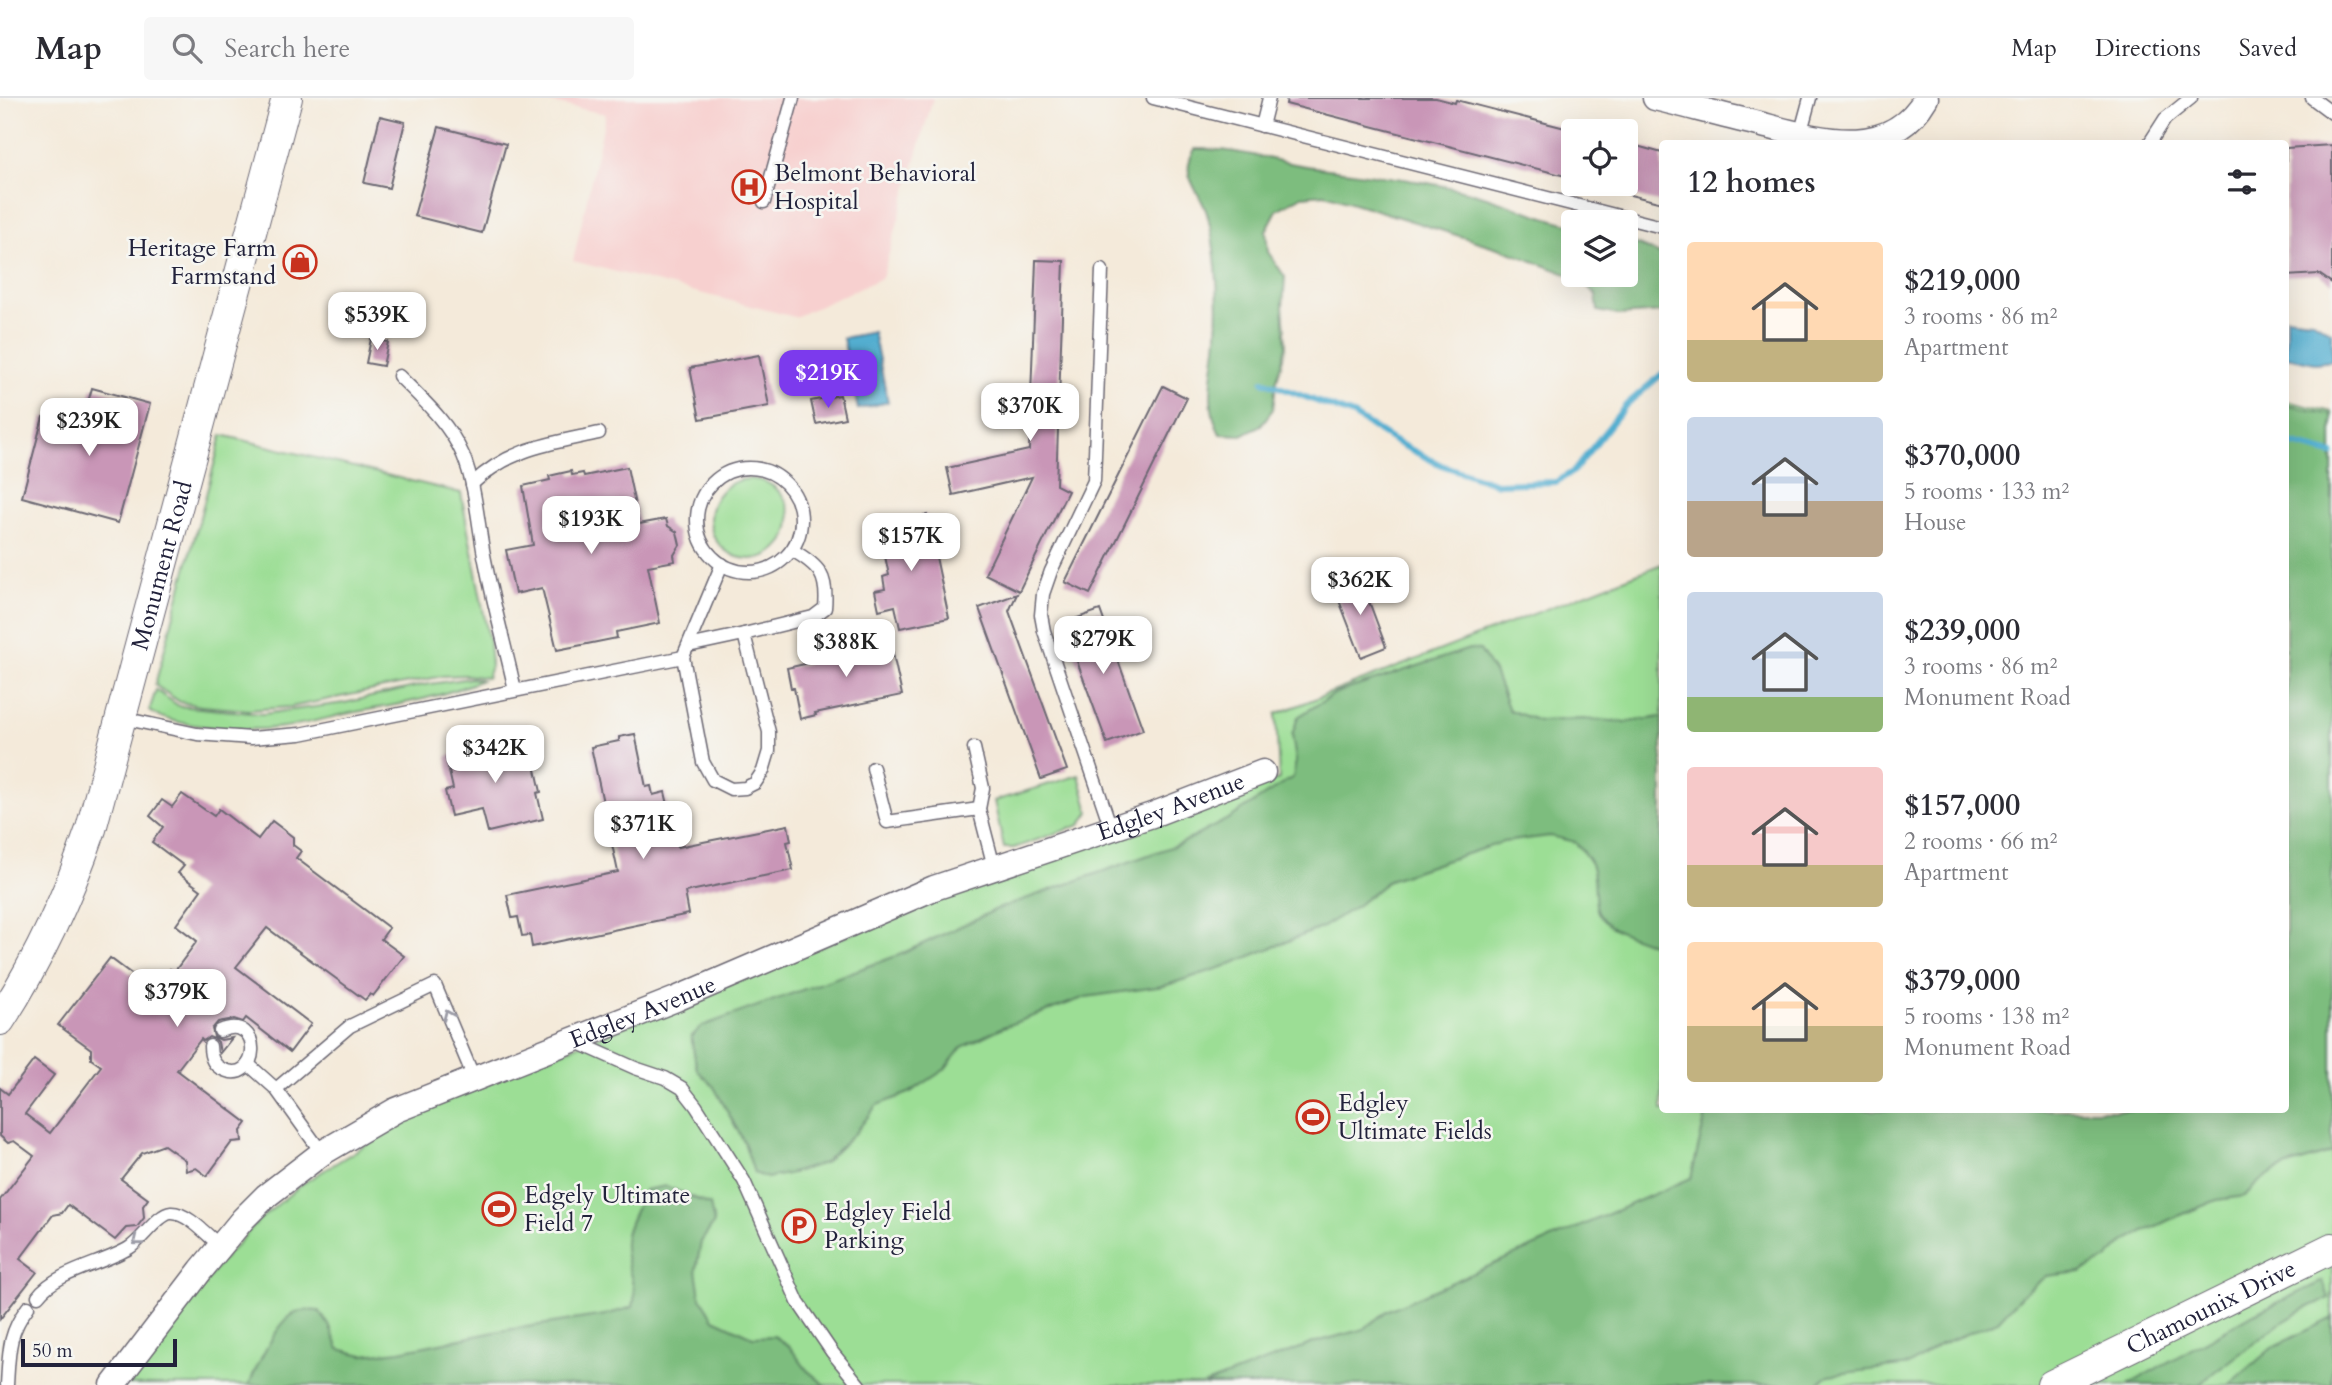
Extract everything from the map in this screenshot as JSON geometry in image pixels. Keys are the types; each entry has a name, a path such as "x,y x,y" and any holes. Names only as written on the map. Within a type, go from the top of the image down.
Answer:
{"street":[{"name":"Monument Road","path":"0,1020 12,992 49,935 74,878 94,819 287,98"},
{"path":"1655,98 1824,140"},
{"path":"1892,139 1917,114 1926,98"},
{"name":"Edgley Avenue","path":"113,1385 220,1246 266,1196 322,1153 396,1110 731,976 887,907 1263,772"},
{"name":"Chamounix Drive","path":"2052,1385 2332,1248"}],"lane":[{"path":"764,202 793,98"},
{"path":"1153,98 1659,226"},
{"path":"1262,126 1269,98"},
{"path":"1800,135 1810,98"},
{"path":"2152,140 2165,119 2191,98"},
{"path":"2312,98 2332,113"},
{"path":"1102,270 1094,481 1051,571 1042,594 1041,615 1044,631 1111,828"},
{"path":"399,376 435,412 463,456 515,691"},
{"path":"471,484 489,467 513,454 599,433"},
{"path":"744,467 777,475 794,494 802,517 800,534 792,550 781,562 765,570 748,573 730,569 715,560 704,547 697,530 696,512 702,496 713,481 727,472 744,467"},
{"path":"122,718 197,734 251,738 300,734 515,691 686,651 813,617 825,608 823,578 815,563 792,550"},
{"path":"722,564 686,651 703,762 713,780 731,789 745,788 755,783 769,751 769,732 744,634"},
{"path":"974,748 983,788 979,809 994,867"},
{"path":"873,768 887,822 979,809"},
{"path":"276,1089 351,1026 435,985 474,1078"},
{"path":"210,1046 210,1055 219,1068 234,1072 248,1064 254,1052 251,1039 234,1028 220,1031"},
{"path":"571,1040 635,1069 665,1078 682,1088 744,1181 798,1302 826,1344 859,1385"},
{"path":"248,1064 276,1089 322,1153"},
{"path":"38,1296 51,1283 128,1248 143,1238 164,1214 182,1216 220,1246"},
{"path":"7,1385 11,1336 28,1307"}],"shaded area":[{"name":"Belmont Behavioral Hospital","path":"528,98 933,98 882,278 795,317 573,261 606,114"}],"green space":[{"path":"1195,149 1209,149 1406,179 1479,195 1561,222 1561,272 1501,249 1325,194 1302,196 1277,210 1266,231 1268,252 1285,277 1283,306 1286,346 1276,383 1273,409 1261,425 1242,435 1220,434 1211,398 1218,321 1215,261 1208,217 1192,184 1189,168"},
{"path":"1638,245 1659,254 1659,312 1618,315 1598,311 1596,295 1588,287 1638,287"},
{"path":"2289,402 2332,412 2332,1385 129,1385 220,1263 258,1221 302,1184 432,1104 893,917 1029,866 1279,779 1276,714 1659,565 1659,1113 2289,1113"},
{"path":"2289,406 2332,415 2332,1152 2275,1171 2245,1196 2217,1200 2125,1241 2107,1259 2081,1272 2046,1276 2021,1296 1998,1321 1939,1345 1910,1365 1829,1375 1814,1385 1203,1385 1316,1342 1364,1329 1386,1311 1691,1178 1706,1113 2289,1113"},
{"path":"222,435 461,493 489,641 491,666 487,678 443,676 291,707 249,710 180,702 155,685"},
{"path":"742,479 758,479 779,490 790,511 790,527 779,548 758,559 742,559 728,553 716,541 710,527 710,511 716,497 728,485"},
{"path":"1469,649 1480,650 1494,672 1509,710 1539,721 1584,719 1626,722 1659,717 1659,948 1618,930 1599,915 1591,864 1575,842 1550,836 1503,842 1389,880 1358,905 1321,928 1223,967 1164,986 1086,997 1003,1027 962,1047 944,1070 909,1093 877,1105 856,1132 824,1163 767,1178 754,1173 744,1142 714,1087 697,1070 691,1037 702,1026 899,955 997,909 1182,843 1230,818 1293,777 1296,761 1292,735 1298,717 1336,693"},
{"path":"471,678 481,680 414,701 276,728 192,725 160,717 149,711 156,690 179,706 262,714 344,703 423,685"},
{"path":"1079,775 1089,812 1080,825 1014,848 1004,848 994,801"},
{"path":"666,1186 710,1205 714,1223 701,1242 696,1270 700,1296 714,1319 753,1337 774,1336 789,1346 807,1370 825,1385 249,1385 273,1337 286,1320 302,1311 319,1311 329,1325 339,1349 363,1355 605,1315 633,1307 634,1291 625,1251 627,1230 645,1190"},
{"path":"2323,1281 2329,1298 2278,1325 2198,1385 2127,1385 2254,1314"},
{"path":"2332,1318 2332,1385 2229,1385 2273,1347"}],"water":[{"path":"2289,317 2311,320 2332,332 2332,361 2315,363 2289,358"},
{"path":"873,332 888,402 858,409 843,338"}],"building":[{"path":"1287,98 1436,98 1455,103 1456,100 1561,127 1561,175 1286,104"},
{"path":"380,116 405,122 389,188 364,183"},
{"path":"439,127 506,144 482,233 414,216"},
{"path":"2332,145 2332,283 2319,274 2289,276 2289,148"},
{"path":"1638,146 1659,152 1659,202 1634,196 1638,196"},
{"path":"1036,260 1064,261 1056,485 1068,491 1019,591 985,574 1032,477 953,495 947,468 1029,450"},
{"path":"371,339 388,342 383,366 366,363"},
{"path":"759,355 769,406 700,419 690,368"},
{"path":"1163,386 1187,398 1090,594 1065,582"},
{"path":"92,388 150,404 118,523 22,497 43,417 81,427"},
{"path":"840,395 845,418 816,424 811,401"},
{"path":"627,467 639,524 666,519 668,526 677,532 680,545 674,555 675,561 648,566 660,623 616,632 617,638 557,650 542,588 515,594 506,550 533,545 523,486 550,480 549,476 571,471 572,475 583,473 584,476"},
{"path":"927,515 949,618 900,628 895,606 879,610 875,591 885,589 883,577 889,575 878,523 898,519 899,522"},
{"path":"1352,580 1353,583 1361,580 1386,647 1361,657 1335,590 1336,586"},
{"path":"1017,594 1009,611 1067,770 1041,779 979,608"},
{"path":"1100,610 1143,730 1107,743 1063,623"},
{"path":"867,635 870,649 891,645 902,695 815,713 816,715 800,719 787,668 840,656 839,651 850,648 848,638"},
{"path":"635,734 646,787 651,786 653,795 665,792 678,847 788,825 791,841 787,842 793,870 685,892 689,914 532,947 530,935 522,936 518,917 512,918 507,895 618,872 591,747 619,741 619,737"},
{"path":"523,740 528,757 533,756 541,792 537,793 543,819 488,832 482,809 451,816 445,791 453,789 447,756 493,742 503,741 503,744"},
{"path":"182,794 214,816 219,809 258,839 272,821 293,837 293,845 301,851 296,858 389,928 381,939 404,956 373,996 370,994 365,1000 267,928 236,967 311,1024 290,1052 246,1018 243,1022 234,1019 218,1022 212,1029 214,1037 221,1040 232,1038 220,1053 215,1039 201,1039 177,1070 247,1123 241,1131 242,1141 232,1142 207,1176 196,1168 186,1171 185,1160 164,1145 142,1153 121,1179 148,1199 143,1206 144,1218 137,1227 126,1228 115,1240 68,1205 62,1213 53,1215 20,1259 37,1272 0,1319 0,1200 34,1156 14,1141 8,1143 0,1136 0,1088 8,1094 34,1060 54,1075 25,1114 50,1133 101,1066 91,1059 91,1049 58,1025 110,958 153,990 170,969 174,972 197,941 176,925 201,890 178,873 184,866 152,842 163,827 150,816 162,800 172,807"}],"waterway":[{"path":"1263,381 1353,415 1394,441 1441,465 1497,484 1556,482 1574,471 1626,405 1659,377"},
{"path":"2289,443 2332,454"}],"place":[{"name":"Belmont Behavioral Hospital","path":"749,187"},
{"name":"Heritage Farm Farmstand","path":"300,262"},
{"name":"Edgley Ultimate Fields","path":"1313,1117"},
{"name":"Edgely Ultimate Field 7","path":"499,1209"},
{"name":"Edgley Field Parking","path":"799,1226"}]}
